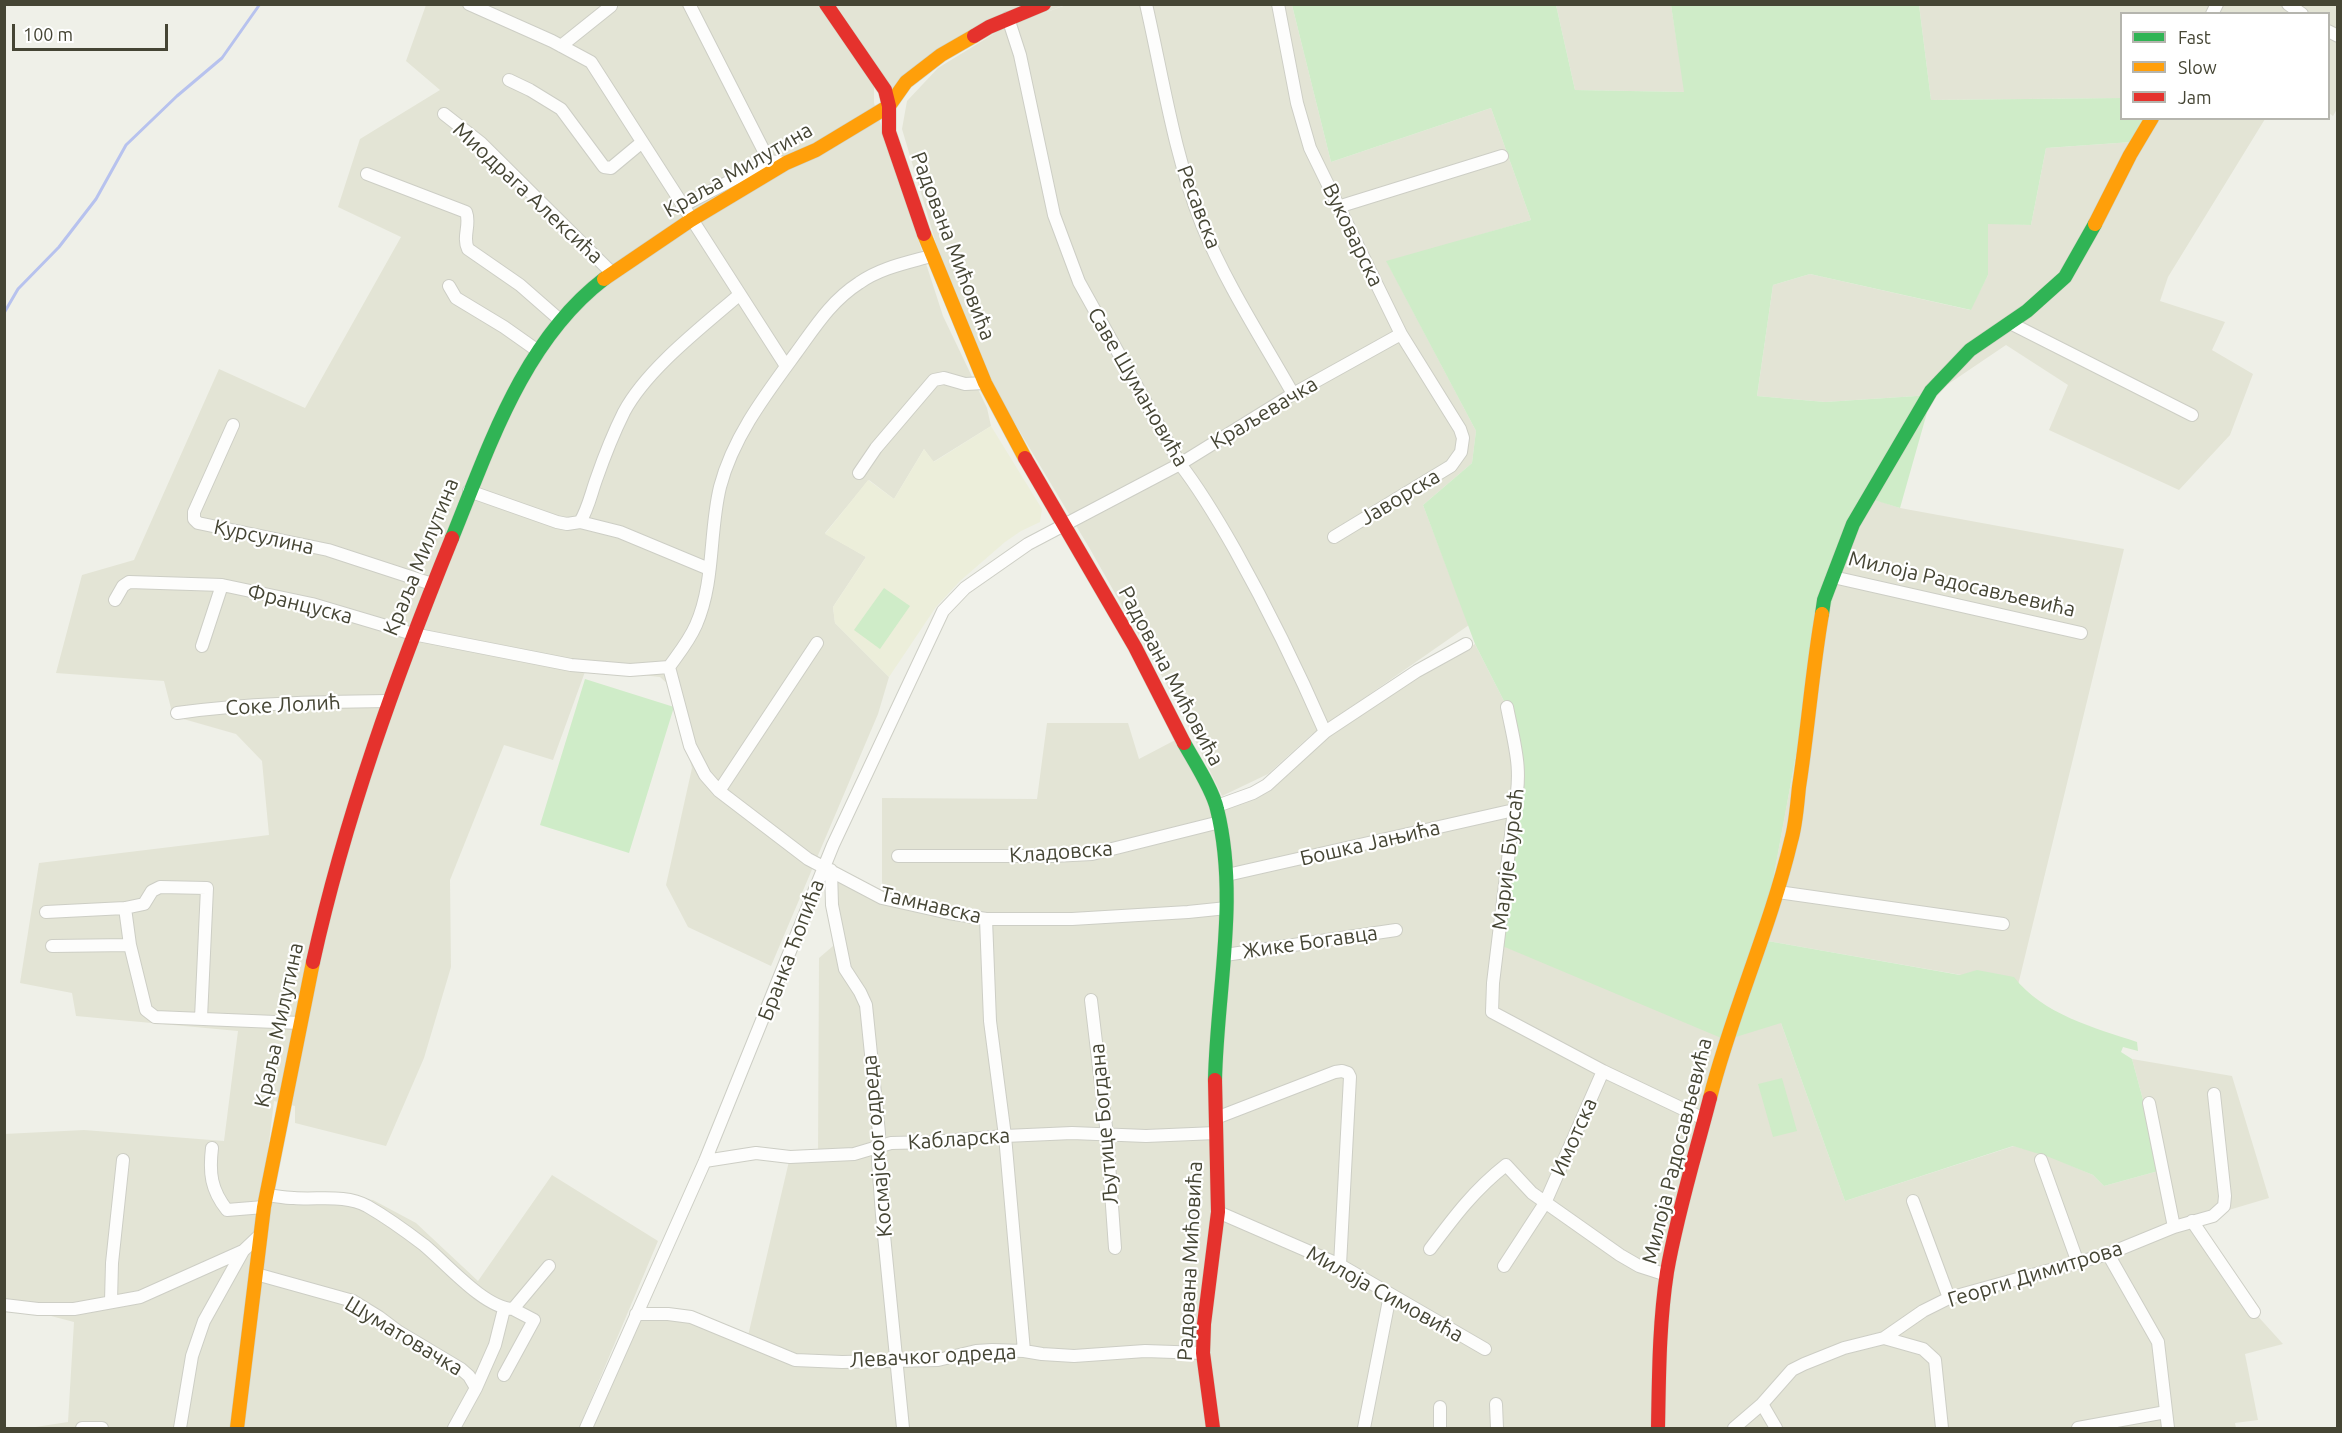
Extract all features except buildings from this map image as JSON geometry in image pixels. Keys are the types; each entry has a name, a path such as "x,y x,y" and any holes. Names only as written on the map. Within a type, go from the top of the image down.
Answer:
{"street":[{"path":"469,4 492,8 591,62 786,366"},
{"path":"689,4 769,161"},
{"name":"Радована Мићовића","path":"826,4 885,90 889,106 889,132 931,256 985,383 1063,525 1135,647 1217,806 1227,875 1227,908 1215,1077 1218,1212 1204,1324 1203,1353 1213,1428"},
{"path":"889,106 906,82 927,65 961,43 1008,18 1044,4"},
{"name":"Ресавска","path":"1146,4 1183,170 1203,227 1230,282 1293,394"},
{"name":"Вуковарска","path":"1278,4 1297,103 1310,148 1341,206 1401,334 1456,422 1463,438 1461,452"},
{"path":"561,46 611,6"},
{"name":"Саве Шумановића","path":"1008,18 1020,55 1054,215 1079,282 1180,464 1204,498 1251,578 1299,672 1325,732"},
{"path":"509,80 561,109 607,169 641,143"},
{"name":"Краља Милутина","path":"237,1428 266,1201 300,1023 325,910 412,634 469,491 502,416 538,351 560,320 612,273 691,220 786,163 816,150 889,106"},
{"name":"Миодрага Алексића","path":"444,114 480,143 612,273"},
{"name":"Милоја Радосављевића","path":"1658,1428 1660,1346 1667,1275 1674,1237 1726,1040 1770,922 1792,839 1812,673 1824,600 1853,524 1931,391 1970,350 2027,311 2065,277 2151,120"},
{"path":"1341,206 1502,156"},
{"path":"682,206 769,161 786,163"},
{"path":"367,174 466,212 469,219 465,243 468,249 520,285 560,320"},
{"path":"669,667 687,643 705,594 720,489 728,460 740,437 786,366 827,310 844,293 869,276 886,268 931,256"},
{"path":"449,286 456,298 538,351"},
{"path":"580,522 609,443 626,409 652,374 681,344 739,295"},
{"path":"2010,323 2192,415"},
{"name":"Краљевачка","path":"1063,525 1180,464 1293,394 1401,334"},
{"path":"859,473 876,448 934,380 944,378 965,384 985,383"},
{"name":"Курсулина","path":"232,424 194,512 194,519 198,523 328,550 432,584"},
{"name":"Јаворска","path":"1334,537 1451,466 1461,452"},
{"path":"469,491 557,522 567,524 580,522 634,537 709,569"},
{"name":"Бранка Ћопића","path":"586,1428 705,1161 827,870 943,611 965,588 986,572 1028,544 1063,525"},
{"name":"Милоја Радосављевића","path":"1833,577 2081,633"},
{"name":"Француска","path":"115,600 123,586 129,582 222,585 312,604 412,634 571,665 630,670 669,667"},
{"name":"Француска","path":"202,646 222,585"},
{"path":"719,791 817,643"},
{"path":"1217,806 1253,793 1267,785 1325,732 1418,671 1466,644"},
{"name":"Тамнавска","path":"669,667 690,746 705,775 719,791 827,870 882,898 986,919 1072,919 1227,908"},
{"name":"Соке Лолић","path":"177,713 284,703 389,701"},
{"name":"Марије Бурсаћ","path":"1507,707 1519,768 1519,789 1514,810 1493,983 1492,1012 1603,1071"},
{"name":"Бошка Јањића","path":"1227,875 1514,810"},
{"name":"Кладовска","path":"898,856 1092,854 1220,822"},
{"name":"Космајског одреда","path":"827,870 845,969 866,1005 879,1147 882,1215 903,1428"},
{"path":"46,912 125,908 144,904 152,891 160,887 207,888 201,1018"},
{"path":"1778,892 2003,924"},
{"path":"125,908 130,945 146,1011 150,1015 300,1023"},
{"path":"986,919 990,1021 1005,1136 1024,1351"},
{"name":"Жике Богавца","path":"1225,955 1396,930"},
{"path":"52,946 130,945"},
{"name":"Љутице Богдана","path":"1091,1000 1107,1135 1115,1248"},
{"path":"1603,1071 1704,1119"},
{"name":"Имотска","path":"1545,1203 1603,1071"},
{"path":"1216,1118 1335,1072 1348,1073 1350,1077 1340,1265"},
{"name":"Георги Димитрова","path":"1734,1428 1762,1404 1792,1370 1844,1348 1884,1338 1923,1311 1949,1298 2108,1254 2174,1227 2213,1216 2223,1206 2224,1196 2214,1094"},
{"path":"2149,1103 2174,1227"},
{"name":"Кабларска","path":"705,1161 749,1153 790,1157 854,1154 891,1143 1005,1136 1072,1133 1146,1136 1216,1133"},
{"path":"212,1148 210,1172 213,1185 227,1210 266,1201 295,1198 343,1199 366,1205 425,1246 442,1264 474,1289 534,1320 504,1376"},
{"path":"111,1301 112,1263 123,1160"},
{"path":"2041,1160 2078,1263"},
{"path":"1430,1249 1466,1201 1506,1166 1517,1179 1545,1203 1620,1256 1639,1266 1667,1275"},
{"path":"1913,1201 1949,1298"},
{"path":"1504,1266 1545,1203"},
{"name":"Милоја Симовића","path":"1218,1212 1340,1265 1485,1349"},
{"path":"2192,1221 2254,1312"},
{"path":"180,1428 192,1356 201,1329 222,1285 243,1251 261,1234"},
{"path":"4,1305 38,1309 74,1309 140,1297 243,1251"},
{"path":"2108,1254 2158,1342 2168,1428"},
{"path":"454,1428 476,1388 509,1309 549,1266"},
{"name":"Шуматовачка","path":"255,1274 353,1301 461,1369 469,1376 476,1388"},
{"path":"1364,1428 1390,1295"},
{"name":"Левачког одреда","path":"636,1314 691,1317 795,1360 842,1362 938,1360 976,1351 1024,1351 1074,1356 1145,1352 1203,1353"},
{"path":"1884,1338 1923,1349 1935,1360 1942,1428"},
{"path":"1496,1404 1497,1428"},
{"path":"1762,1404 1776,1428"},
{"path":"1440,1407 1440,1428"},
{"path":"2078,1428 2166,1412"},
{"path":"82,1428 102,1428"}],"shaded area":[{"path":"1069,4 1292,5 1331,162 1491,108 1531,220 1387,262 1476,431 1472,463 1423,505 1469,625 1311,735 1268,774 1222,796 1177,703 1090,549 999,397 954,304 902,129 907,101 938,68 1000,30 924,71 899,101 836,5 1065,5 1027,19"},
{"path":"426,5 818,5 874,81 874,103 943,316 987,408 991,426 933,462 924,449 894,499 869,480 825,533 866,557 833,607 835,623 889,677 878,714 771,966 688,927 666,885 692,768 669,685 660,677 586,669 553,760 504,745 450,880 451,967 424,1058 386,1146 295,1123 295,1106 274,1101 263,1192 373,1200 416,1223 478,1281 552,1175 658,1241 579,1428 29,1428 68,1422 74,1322 5,1304 4,1134 84,1130 224,1141 238,1031 76,1016 72,993 20,983 39,863 269,835 262,761 236,734 173,716 164,681 56,673 82,575 134,560 219,369 305,408 401,237 338,207 360,139 440,90 406,61"},
{"path":"1556,5 1671,5 1685,92 1575,90"},
{"path":"1919,5 2337,5 2337,109 2333,116 2330,114 2330,12 2120,12 2120,98 1931,100"},
{"path":"2156,120 2264,120 2168,277 2160,301 2225,322 2212,350 2253,374 2230,435 2179,490 2049,430 2068,385 2006,345 1932,395 1825,402 1757,396 1773,285 1810,274 1970,310 1988,275 1988,223 2031,225 2046,148 2146,141"},
{"path":"991,426 1042,509 1040,522 1005,542 960,581 936,607 889,677 835,623 833,607 866,557 825,534 868,480 894,499 924,449 934,462"},
{"path":"1861,495 1900,508 2124,549 2018,985 1762,940 1807,695"},
{"path":"1475,644 1507,707 1781,1023 1845,1201 2014,1146 2049,1156 2093,1175 2104,1186 2162,1170 2132,1059 2232,1076 2269,1198 2192,1221 2254,1312 2283,1344 2245,1354 2258,1420 2235,1423 2236,1428 586,1428 636,1314 691,1317 747,1340 790,1157 818,1155 819,958 840,940 831,870 882,897 882,798 1037,799 1047,723 1128,723 1139,759 1181,737 1217,806 1250,800 1268,792 1325,732 1418,675"}],"green space":[{"path":"1292,5 1556,5 1575,90 1684,92 1671,5 1919,5 1931,100 2120,98 2120,120 2156,120 2146,141 2046,148 2031,225 1988,224 1988,275 1971,310 1810,274 1773,285 1757,396 1825,402 1932,395 1900,508 1861,496 1807,695 1762,940 1960,975 1977,970 2014,977 2039,1001 2054,1010 2087,1025 2137,1042 2138,1051 2123,1047 2121,1052 2132,1059 2162,1170 2104,1186 2093,1175 2049,1157 2013,1146 1845,1201 1781,1023 1726,1040 1500,945 1519,789 1507,707 1475,644 1423,505 1472,463 1476,431 1386,261 1531,220 1491,108 1331,162"},
{"path":"884,588 910,606 880,649 854,630"},
{"path":"585,679 674,707 629,853 540,825"},
{"path":"1782,1078 1797,1131 1773,1137 1758,1084"}],"waterway":[{"path":"4,313 18,289 59,247 96,199 126,145 177,96 222,58 260,4"}],"traffic: fast":[{"path":"1822,614 1824,600 1853,524 1931,391 1970,350 2027,311 2065,277 2095,224"},
{"path":"452,538 495,432 530,364 551,333 576,304 604,279"},
{"path":"1184,743 1212,793 1223,842 1227,910 1215,1080"}],"traffic: slow":[{"path":"604,279 691,220 786,163 816,150 889,106 906,82 941,55 974,36"},
{"path":"2095,224 2151,120"},
{"path":"924,234 985,383 1025,458"},
{"path":"1710,1098 1729,1034 1773,906 1793,835 1822,614"},
{"path":"237,1428 264,1207 313,962"}],"traffic: jam":[{"path":"826,4 885,90 889,106 889,132 924,234"},
{"path":"974,36 989,27 1044,4"},
{"path":"1025,458 1135,647 1184,743"},
{"path":"313,962 340,854 373,747 452,538"},
{"path":"1213,1428 1203,1353 1204,1324 1218,1212 1215,1080"},
{"path":"1658,1428 1661,1330 1667,1272 1681,1207 1710,1098"}]}
